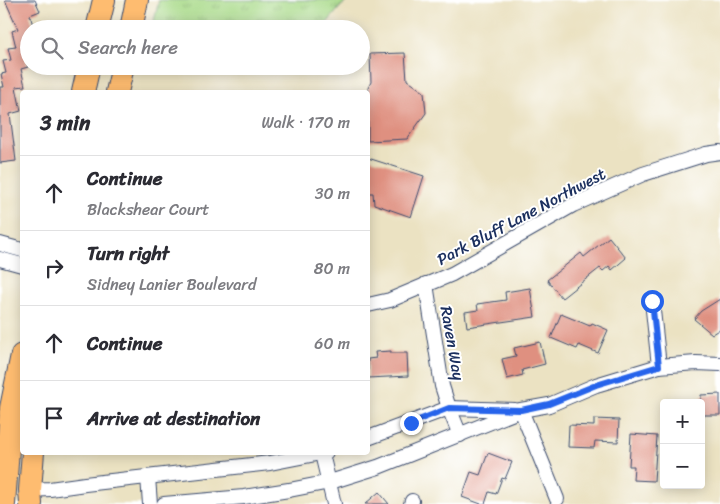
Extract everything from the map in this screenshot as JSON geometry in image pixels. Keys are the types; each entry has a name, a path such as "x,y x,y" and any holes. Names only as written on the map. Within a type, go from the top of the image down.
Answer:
{"highway":[{"path":"100,20 104,0"},
{"path":"133,20 137,0"},
{"path":"83,90 87,75"},
{"path":"117,90 121,75"},
{"path":"4,504 10,408 20,364"},
{"path":"30,497 33,455"}],"street":[{"name":"Park Bluff Lane Northwest","path":"370,305 390,300 452,274 572,205 643,174 706,154 720,152"},
{"path":"0,244 20,249"},
{"path":"0,259 20,264"},
{"name":"Raven Way","path":"426,284 442,386 460,435"},
{"path":"652,301 659,366"},
{"path":"164,504 244,497 330,482 378,467 521,410 549,404 596,385 659,366 696,363 720,364"},
{"path":"370,437 449,408 521,410"},
{"path":"521,410 557,500"},
{"path":"30,497 50,489 270,463 313,455"},
{"path":"324,455 334,504"},
{"path":"148,477 150,504"}],"green space":[{"path":"159,0 349,0 341,6 329,20 154,20"}],"building":[{"path":"5,0 35,0 40,11 30,15 31,20 20,20 20,75 22,75 25,86 16,87 20,111 10,114 16,161 0,163 0,87 4,87 1,74 6,73 3,61 11,60 8,48 16,47 12,31 18,29"},
{"path":"405,53 407,80 424,92 426,113 407,139 370,141 370,90 368,88 371,82 370,54"},
{"path":"370,159 424,176 411,217 374,204 373,193 370,193"},
{"path":"609,237 626,258 612,270 609,266 603,271 600,268 562,298 547,280 581,253 584,257"},
{"path":"530,288 535,317 467,327 465,312 478,310 477,304 506,300 505,292"},
{"path":"720,299 720,329 712,334 694,319 701,311"},
{"path":"561,314 590,326 592,323 608,330 598,353 579,345 577,349 551,338"},
{"path":"540,342 545,364 522,370 523,375 507,379 502,359 516,356 514,348"},
{"path":"375,352 407,353 408,376 370,378 370,359 376,358"},
{"path":"720,394 720,415 705,415 705,399 701,399 701,395"},
{"path":"594,419 619,420 618,442 595,441 594,448 568,447 569,425 594,426"},
{"path":"631,434 657,436 654,481 633,480 634,466 629,466"},
{"path":"488,453 512,462 505,479 502,478 496,494 489,492 485,504 481,504 462,497 471,472 480,475"},
{"path":"379,492 389,504 365,504"}],"route":[{"path":"411,423 449,408 521,410 549,404 596,385 659,366 652,301"}]}
